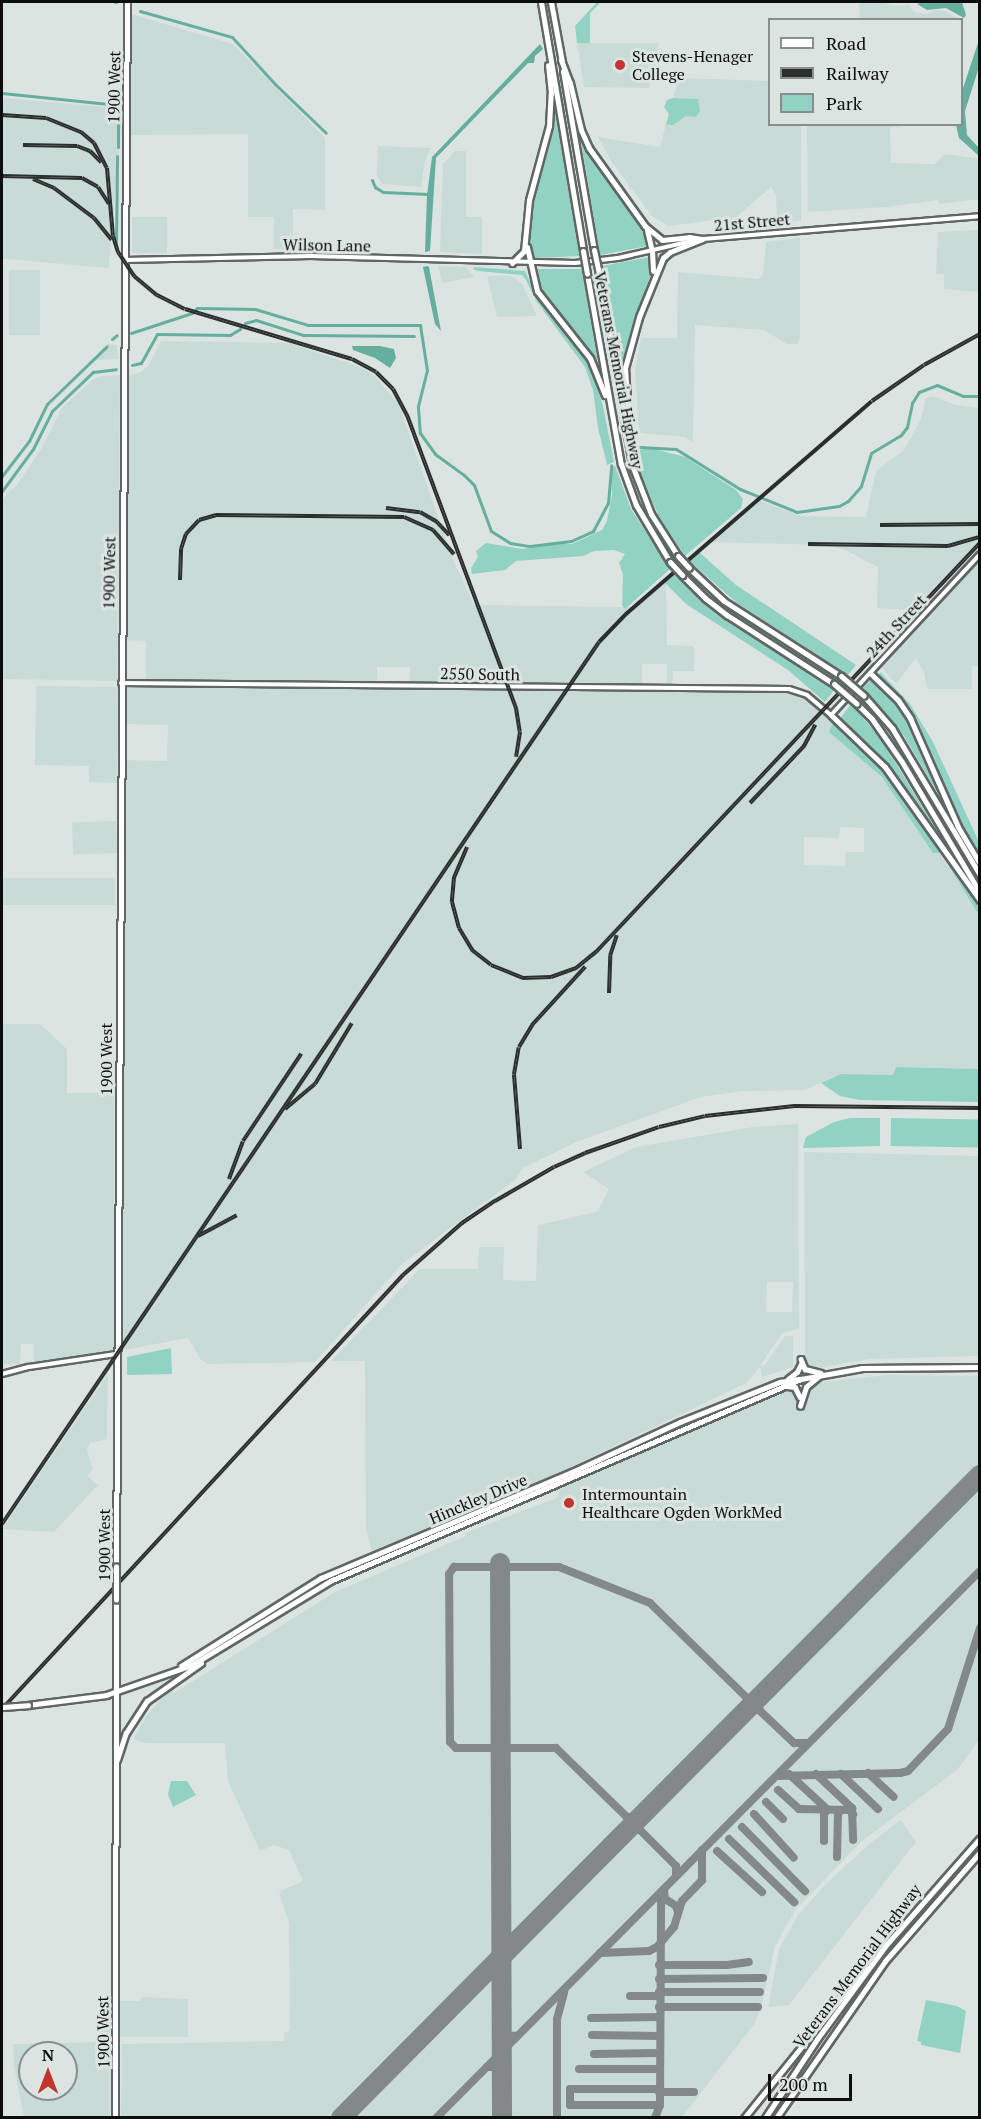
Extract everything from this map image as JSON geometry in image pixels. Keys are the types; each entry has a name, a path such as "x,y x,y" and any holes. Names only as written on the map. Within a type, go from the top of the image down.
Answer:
{"highway":[{"name":"Veterans Memorial Highway","path":"541,2 615,434 621,464 636,505 670,562 705,598 727,615 834,684 872,719 902,762 980,893"},
{"name":"Veterans Memorial Highway","path":"551,2 632,465 651,514 678,556 724,601 841,676 864,696 892,728 980,875"},
{"path":"512,263 522,256 528,200 546,138 551,108 545,24"},
{"path":"561,60 570,83 581,130 589,148 645,226 662,240 689,237 702,239"},
{"path":"645,226 652,251 651,283"},
{"path":"525,239 534,283 544,302 584,348 595,367 615,434"},
{"path":"632,465 625,368 630,342 651,283 666,255 702,239"},
{"path":"870,673 897,700 910,718 958,827 980,864"},
{"path":"831,715 885,767 980,900"},
{"name":"Veterans Memorial Highway","path":"765,2118 876,1958 932,1890 980,1838"},
{"name":"Veterans Memorial Highway","path":"776,2118 885,1961 980,1852"},
{"path":"744,2118 854,1981 876,1958"}],"main road":[{"name":"1900 West","path":"115,2118 116,1353 127,2"},
{"name":"21st Street","path":"529,263 591,262 702,239 980,216"},
{"name":"Wilson Lane","path":"125,260 311,256 529,263"},
{"name":"24th Street","path":"831,715 980,554"},
{"name":"2550 South","path":"120,683 789,689 807,695 831,715"},
{"path":"2,1374 29,1367 116,1353"},
{"path":"800,1397 795,1387 786,1383 797,1372 801,1361 805,1370 823,1374"},
{"name":"Hinckley Drive","path":"176,1669 321,1578 572,1472 654,1433 786,1383 862,1368 980,1367"},
{"path":"800,1406 806,1387 823,1374"},
{"name":"Hinckley Drive","path":"2,1707 85,1699 192,1665 330,1581 786,1383"},
{"path":"116,1766 126,1733 147,1701 215,1653"}],"shaded area":[{"path":"859,2 878,2 899,6 909,4 914,12 925,14 936,10 945,11 957,18 860,18"},
{"path":"962,2 966,15 964,18 946,8 927,10 917,4"},
{"path":"131,14 233,44 325,138 325,210 293,209 293,249 274,249 274,217 248,217 248,134 131,135"},
{"path":"979,40 979,67 965,111 967,135 979,148 979,156 959,138 956,126 963,126 963,88"},
{"path":"577,43 659,43 649,88 584,87"},
{"path":"540,44 543,49 535,56 534,63 528,63 436,158 430,251 425,252 427,195 432,157"},
{"path":"679,78 768,81 768,126 801,126 801,221 777,223 776,195 771,187 736,217 669,226 652,216 611,161 598,137 660,147 666,124 673,124 686,116 698,99 673,98"},
{"path":"2,98 123,109 109,268 2,259"},
{"path":"807,126 903,126 890,128 891,163 934,164 945,154 979,159 979,199 939,204 938,200 887,207 808,212"},
{"path":"378,146 431,148 425,160 421,187 382,184 377,176"},
{"path":"455,151 466,151 466,217 482,217 482,254 440,252 443,164"},
{"path":"132,217 167,217 167,253 132,253"},
{"path":"979,230 979,292 944,289 944,274 936,274 938,232"},
{"path":"800,238 800,338 797,344 787,344 764,330 695,325 693,442 685,437 639,433 635,370 641,338 677,338 678,272 758,279 763,275 766,242"},
{"path":"427,266 441,331 435,324 423,267"},
{"path":"438,266 466,267 474,277 442,283"},
{"path":"9,270 40,270 40,335 9,335"},
{"path":"487,276 510,276 516,279 523,285 537,316 497,317"},
{"path":"161,341 290,343 360,367 375,376 399,405 452,557 474,605 631,607 666,583 667,645 694,646 694,671 673,671 672,685 667,685 667,664 642,664 642,690 789,692 804,697 832,720 891,789 955,875 979,913 979,1069 896,1067 893,1075 841,1074 804,1090 742,1091 701,1097 576,1142 523,1168 516,1179 402,1264 315,1362 208,1364 201,1360 188,1338 124,1350 121,1344 122,760 167,761 168,725 124,724 124,686 168,686 168,679 146,679 146,641 124,640 126,376 141,372 148,366","holes":["377,667 410,667 410,683 377,684","840,827 864,828 864,852 846,852 845,866 804,865 804,837 839,838"]},
{"path":"109,344 117,345 118,359 95,360"},
{"path":"352,346 380,346 394,349 396,358 390,368 375,358 353,350"},
{"path":"120,375 117,681 2,679 2,499 17,485 41,449 62,408 92,380 101,376"},
{"path":"933,396 955,405 979,408 979,541 912,610 877,608 878,567 843,549 824,545 710,542 760,501 801,516 866,517 876,471 904,450 921,419 926,398"},
{"path":"979,558 979,666 972,666 972,689 927,689 924,672 916,658 896,684 880,666"},
{"path":"36,686 118,687 117,783 89,782 89,766 35,765"},
{"path":"116,821 117,853 73,855 72,823"},
{"path":"2,878 115,878 115,905 2,905"},
{"path":"2,1024 40,1024 67,1049 67,1093 114,1093 114,1352 34,1364 34,1344 21,1344 20,1365 2,1364"},
{"path":"798,1124 799,1329 782,1333 760,1366 765,1365 785,1336 793,1336 793,1367 762,1377 760,1367 746,1383 548,1478 372,1551 366,1530 365,1361 331,1361 420,1269 478,1269 479,1247 504,1247 503,1280 536,1281 538,1225 597,1212 609,1189 583,1172 636,1147 753,1127","holes":["767,1282 793,1282 792,1312 766,1312"]},
{"path":"804,1152 979,1156 979,1356 869,1359 812,1369 805,1365"},
{"path":"108,1374 107,1439 90,1443 87,1450 93,1469 87,1476 98,1485 54,1532 2,1529"},
{"path":"888,1375 979,1376 979,1740 957,1770 861,1842 796,1909 775,1946 762,2004 755,2023 682,2117 121,2118 122,2044 284,2041 285,2032 290,2031 289,1923 279,1892 303,1881 289,1850 274,1845 260,1851 228,1781 225,1743 146,1743 133,1739 147,1715 162,1698 172,1691 174,1693 335,1592 466,1536 465,1533 559,1497 557,1490 747,1405 784,1391 821,1382"},
{"path":"901,1820 916,1842 789,2005 768,2007 779,1949 798,1915 826,1884 869,1844"},
{"path":"141,1997 188,1999 188,2037 118,2037 118,2001 140,2001"},
{"path":"97,2010 110,2010 110,2036 97,2036"},
{"path":"103,2042 110,2049 110,2117 24,2117 21,2101 78,2101 78,2043"},
{"path":"13,2044 18,2044 18,2086"}],"green space":[{"path":"597,2 601,2 590,13 590,43 577,43 575,26"},
{"path":"552,86 580,256 536,258 531,257 529,249 532,193 552,123"},
{"path":"673,98 698,99 700,111 696,117 686,116 673,125 666,124 669,114 664,107 667,100"},
{"path":"579,131 599,170 642,226 648,246 600,255"},
{"path":"650,257 651,274 625,354 624,398 602,266"},
{"path":"474,267 525,271 538,299 579,347 591,369 603,406 614,462 607,465 598,428 593,390 585,367 537,302 526,280 522,275 478,271 473,269"},
{"path":"534,269 582,269 600,375 587,350 542,295 535,283"},
{"path":"650,448 685,457 736,490 743,499 741,508 685,556 659,517 640,473 634,451"},
{"path":"615,466 631,509 670,569 625,609 622,605 623,574 619,563 625,554 614,550 594,551 583,556 516,561 505,570 472,574 471,568 478,557 476,551 486,543 522,549 551,544 572,544 602,530 607,521 612,495 612,467"},
{"path":"699,552 736,585 856,665 848,675 737,603 689,561"},
{"path":"674,573 720,616 834,690 825,702 788,670 686,604 664,582"},
{"path":"880,672 910,704 933,742 979,842 979,860 962,829 914,719 899,697 879,677"},
{"path":"871,680 875,680 890,693 906,714 950,814 904,736 863,688"},
{"path":"851,704 881,739 944,842 884,764 839,720"},
{"path":"838,724 882,767 967,884 979,907 979,915 941,853 933,853 882,777 829,732 832,725"},
{"path":"896,1067 979,1069 979,1102 860,1100 840,1096 821,1083 841,1074 893,1075"},
{"path":"850,1118 880,1118 880,1146 803,1148 806,1137 834,1122"},
{"path":"891,1118 979,1120 978,1148 891,1146"},
{"path":"171,1348 172,1374 127,1375 127,1357"},
{"path":"171,1781 187,1781 196,1795 173,1807 168,1794"},
{"path":"926,2000 957,2006 966,2011 960,2053 921,2045 921,2042 917,2041"}],"waterway":[{"path":"140,11 232,37 276,85 326,133"},
{"path":"2,93 118,105 118,147"},
{"path":"116,243 117,156"},
{"path":"372,180 375,187 383,192 428,194"},
{"path":"131,333 192,313 197,308 255,309 308,325 420,325 427,370 418,407 420,433 435,454 474,485 491,531 510,543 530,546 571,541 593,531 608,503 611,465"},
{"path":"245,323 256,320 303,335 414,336"},
{"path":"132,365 141,363 157,334 230,335 240,329"},
{"path":"112,339 117,335"},
{"path":"2,476 29,441 47,404 107,346"},
{"path":"2,491 33,449 52,411 93,372 116,369"},
{"path":"639,447 676,449 740,489 797,512 839,506 848,501 861,486 871,453 901,435 907,427 912,403 919,392 937,385 963,396 980,396"}],"taxiway":[{"path":"501,1736 499,1744 493,1748 456,1748 450,1742 449,1574 454,1567 559,1567 650,1603 746,1697 748,1703 745,1710"},
{"path":"436,2118 980,1571"},
{"path":"777,1776 908,1771 948,1729 980,1628"},
{"path":"760,1710 757,1702 762,1694"},
{"path":"745,1710 758,1709 794,1743 807,1743"},
{"path":"501,1757 509,1748 556,1748 627,1817 633,1819 640,1816"},
{"path":"868,1773 894,1797"},
{"path":"789,1774 828,1810"},
{"path":"816,1774 852,1808 853,1840"},
{"path":"841,1774 878,1809"},
{"path":"778,1790 799,1809 849,1810 853,1814"},
{"path":"766,1802 783,1819"},
{"path":"824,1841 824,1814 827,1810"},
{"path":"837,1857 838,1814 841,1810"},
{"path":"754,1814 794,1858"},
{"path":"640,1816 639,1829 676,1866 676,1876"},
{"path":"627,1817 629,1823 627,1830 633,1828 640,1830"},
{"path":"742,1827 805,1891"},
{"path":"729,1839 794,1902"},
{"path":"600,1953 649,1951 657,1947 674,1927 682,1901 702,1880 702,1850"},
{"path":"717,1851 762,1892"},
{"path":"664,1890 665,1899 676,1906 678,1912"},
{"path":"655,2118 660,2105 661,1892"},
{"path":"659,1965 727,1965 749,1962"},
{"path":"659,1979 763,1978"},
{"path":"557,2118 557,2019 564,1992"},
{"path":"659,1992 760,1992"},
{"path":"630,1996 659,1996"},
{"path":"659,2007 758,2007"},
{"path":"591,2018 659,2017"},
{"path":"502,2025 506,2035 517,2036"},
{"path":"592,2035 659,2036"},
{"path":"594,2054 659,2053"},
{"path":"487,2067 497,2067 502,2077"},
{"path":"579,2069 659,2069"},
{"path":"659,2089 570,2089 570,2105 660,2105"},
{"path":"659,2092 694,2092"}],"runway":[{"path":"341,2118 980,1475"},
{"path":"500,1563 502,2118"}],"railway":[{"path":"2,115 46,118 81,132 94,143 107,168 113,236 118,252 134,276 157,295 185,309 352,359 376,372 393,389 407,415 516,708 520,732 516,757"},
{"path":"23,145 77,146 90,151 101,162"},
{"path":"2,176 82,178 98,187 109,204"},
{"path":"33,179 54,188 94,218 112,240"},
{"path":"2,1524 599,642 626,614 872,401 924,365 980,334"},
{"path":"386,508 420,512 437,522 449,535"},
{"path":"180,580 181,549 186,534 199,520 216,515 404,517 433,530 454,554"},
{"path":"880,525 980,524"},
{"path":"808,544 948,546 980,537"},
{"path":"467,847 454,877 452,902 459,928 472,950 491,965 523,978 551,977 576,968 596,952 980,543"},
{"path":"750,803 804,746 815,725"},
{"path":"609,993 610,956 617,935"},
{"path":"520,1149 514,1074 519,1047 532,1025 585,967"},
{"path":"285,1109 315,1084 352,1023"},
{"path":"229,1179 243,1141 301,1054"},
{"path":"2,1709 403,1275 462,1223 495,1201 554,1167 585,1153 659,1127 705,1116 794,1106 980,1108"},
{"path":"198,1236 237,1215"}],"place":[{"name":"Stevens-Henager College","path":"620,65"},
{"name":"Intermountain Healthcare Ogden WorkMed","path":"569,1503"}]}
